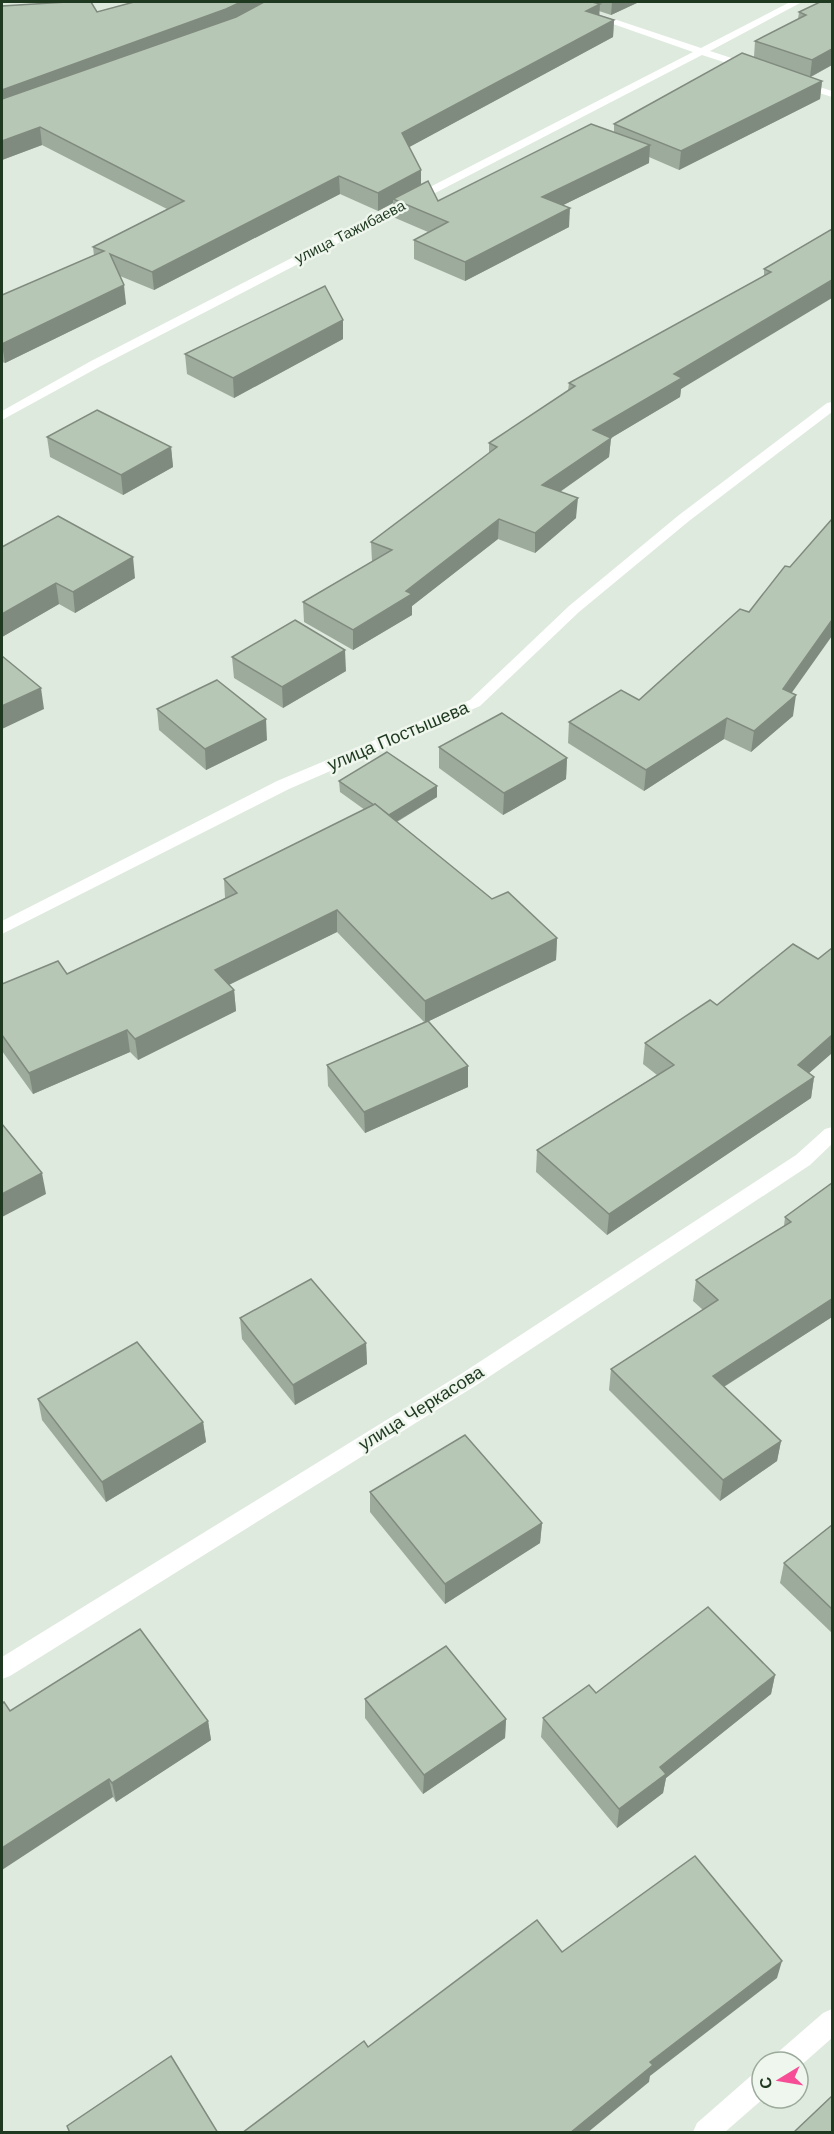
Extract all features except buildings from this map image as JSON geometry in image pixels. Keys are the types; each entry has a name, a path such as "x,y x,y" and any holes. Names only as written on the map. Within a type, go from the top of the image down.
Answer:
{"street":[{"path":"555,2 766,72"},
{"name":"улица Тажибаева","path":"2,416 95,364 797,2"},
{"path":"788,80 832,94"},
{"name":"улица Постышева","path":"2,928 283,785 475,703 574,609 675,525 832,406"},
{"name":"улица Черкасова","path":"2,1669 468,1380 803,1160 832,1134"},
{"path":"800,2050 832,2022"},
{"path":"706,2133 750,2094"}]}
